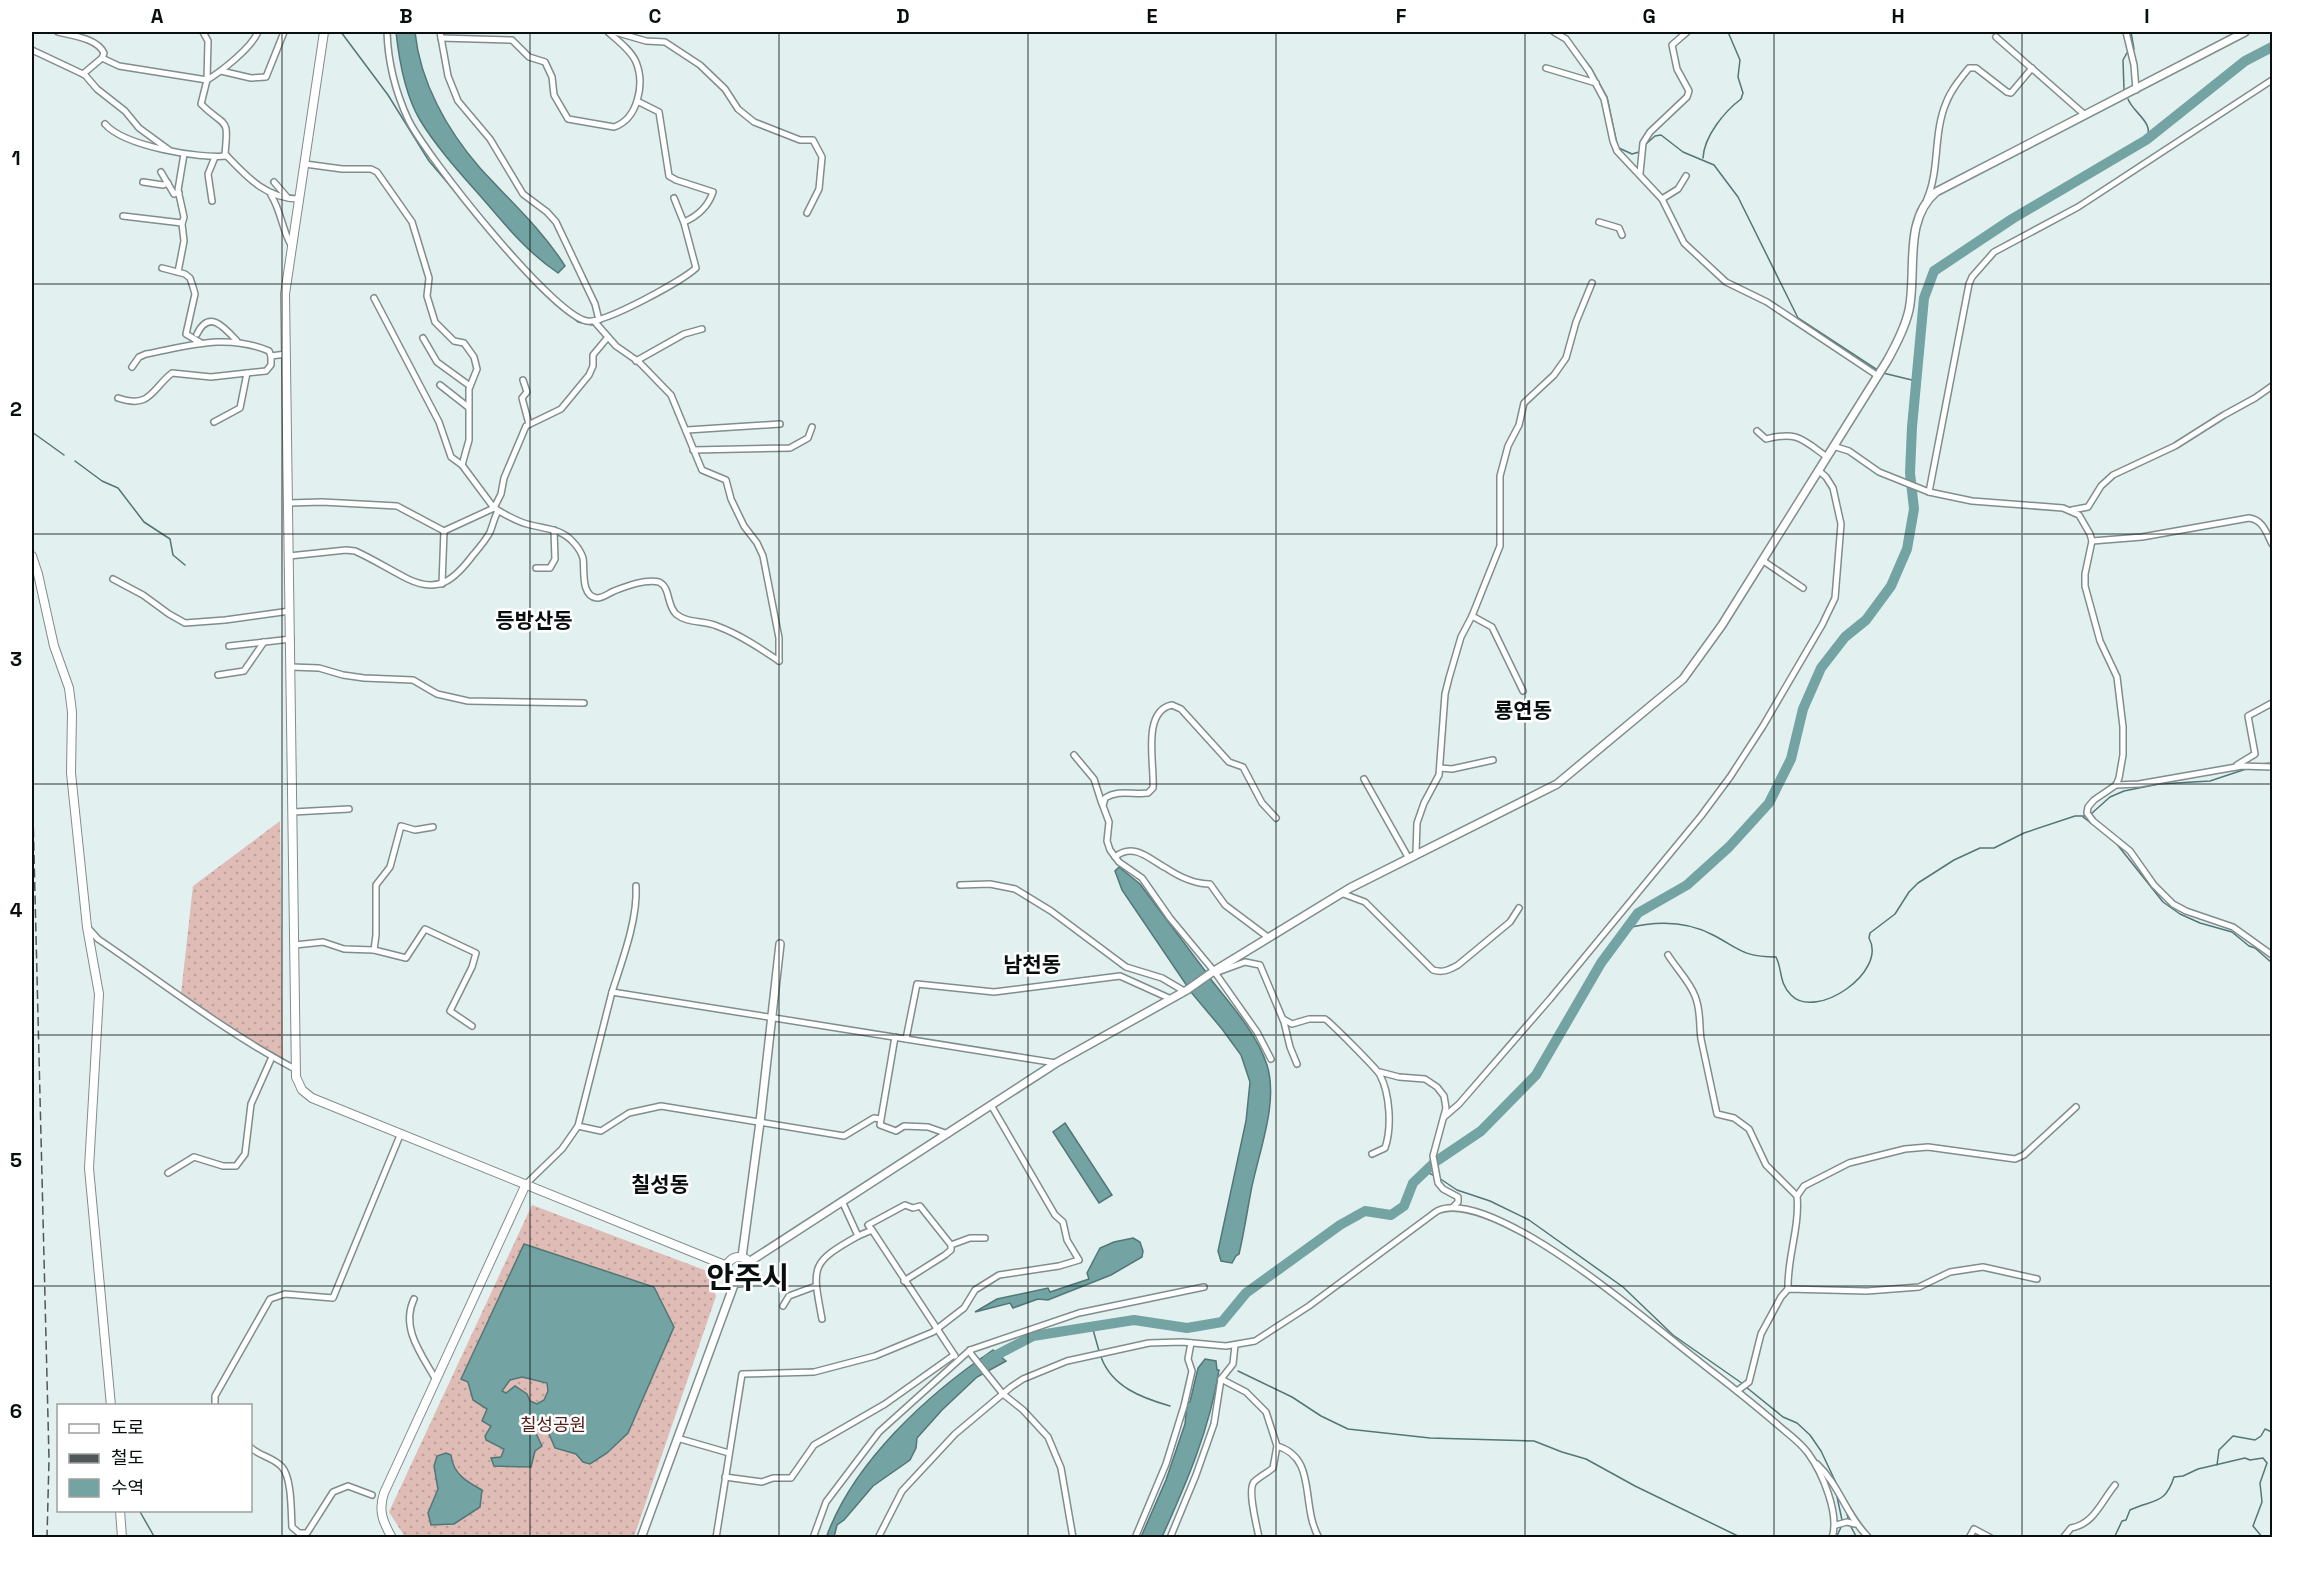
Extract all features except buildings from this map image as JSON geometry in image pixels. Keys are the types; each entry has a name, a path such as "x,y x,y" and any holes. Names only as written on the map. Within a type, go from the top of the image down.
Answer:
{"main road":[{"path":"324,32 285,294 295,1069 298,1084 306,1095 727,1266"},
{"path":"780,944 770,1017 746,1259 752,1270 743,1282 735,1282 727,1274 727,1266 731,1260 746,1259 773,1248 1056,1063 1185,991 1341,893 1408,857 1557,784 1670,691 1698,660 1898,342 1909,312 1915,231 1921,208 1927,199 1936,192 2245,32"},
{"path":"32,556 54,646 70,694 71,773 87,927 97,979 99,1007 89,1176 111,1404"},
{"path":"392,1538 381,1517 382,1499 526,1184"},
{"path":"641,1538 735,1282"},
{"path":"120,1512 122,1538"}],"street":[{"path":"58,32 86,40 101,47 104,52 102,58 83,74"},
{"path":"75,32 86,40"},
{"path":"203,32 208,41 207,80 201,104 225,123 228,129 225,154 272,195 298,199"},
{"path":"102,58 119,66 207,80 254,40 258,32"},
{"path":"221,70 250,78 266,76 284,32"},
{"path":"387,32 400,98 408,120 432,156 497,239 551,296 579,319 597,321 675,283 696,268 684,222 674,198"},
{"path":"374,298 439,422 451,457 462,465 496,509 528,525 554,530 567,536 579,549 583,559 585,583 591,595 596,598 602,597 648,581 659,582 666,589 669,603 676,614 689,621 708,623 729,631 779,661 779,638 761,550 744,526 730,499 726,480 702,470 671,395 636,361 616,346 597,321 595,304 556,222 548,212 524,194 490,139 458,101 448,76 441,35 512,40 529,57 545,62 552,77 554,95 568,119 614,127 630,117 637,101 639,76 636,61 608,32"},
{"path":"615,32 646,41 665,42 700,65 724,89 738,109 754,122 800,140 813,140 822,157 819,189 807,213"},
{"path":"1554,32 1566,39 1596,83 1608,112 1617,151 1662,199 1684,243 1726,282 1767,302 1880,373"},
{"path":"1640,173 1643,143 1650,132 1688,97 1689,91 1677,69 1672,45 1687,32"},
{"path":"2126,32 2134,65 2136,90"},
{"path":"1996,37 2085,115"},
{"path":"32,50 83,74 97,89 125,111 139,128 169,150"},
{"path":"1546,68 1596,83"},
{"path":"1927,199 1932,188 1939,130 1945,105 1951,92 1969,68 1976,68 2011,93 2032,68"},
{"path":"1927,491 1972,277 1988,258 2109,187 2272,80"},
{"path":"637,101 659,112 669,176 713,192 699,214 684,222"},
{"path":"105,124 137,142 184,154 227,156"},
{"path":"178,272 184,241 179,193 184,154"},
{"path":"212,201 208,174 215,157"},
{"path":"305,164 342,169 371,169 379,174 412,222 429,278 427,296 435,322 454,341 464,343 474,357 477,369 470,386 468,407 470,440 462,465"},
{"path":"161,172 174,194 179,193"},
{"path":"1662,199 1678,189 1686,176"},
{"path":"143,182 168,183"},
{"path":"274,182 288,199"},
{"path":"272,195 291,245"},
{"path":"123,216 182,223"},
{"path":"1599,222 1619,228 1622,235"},
{"path":"162,268 190,278 195,294 186,334 201,343"},
{"path":"1416,853 1417,823 1424,803 1437,781 1440,768 1445,694 1461,637 1472,616 1500,546 1500,476 1511,438 1519,425 1524,402 1554,375 1566,358 1576,322 1592,283"},
{"path":"197,334 207,320 211,320 237,341"},
{"path":"636,361 684,334 702,329"},
{"path":"529,424 561,409 589,375 593,366 593,355 608,337"},
{"path":"423,338 437,362 470,386"},
{"path":"118,398 140,402 153,395 164,379 172,373 211,377 268,370 271,365 271,356 269,351 259,346 237,341 201,343 196,346 146,354 139,357 132,367"},
{"path":"271,356 286,354"},
{"path":"214,422 240,408 247,373"},
{"path":"289,556 355,550 410,580 432,585 449,581 470,560 489,534 504,478 529,424 522,398 527,392 523,380"},
{"path":"440,386 468,407"},
{"path":"1833,446 1849,451 1879,472 1927,491 1972,501 2072,510 2088,507 2101,486 2113,475 2175,446 2224,415 2256,399 2272,386"},
{"path":"687,430 780,424"},
{"path":"693,450 790,448 808,438 812,427"},
{"path":"1757,431 1766,440 1785,435 1803,440 1827,457"},
{"path":"1444,1117 1459,1104 1542,1008 1694,824 1730,777 1763,726 1822,626 1835,598 1841,524 1833,488 1818,470"},
{"path":"289,503 322,502 397,506 444,531"},
{"path":"444,531 496,509"},
{"path":"2072,510 2083,520 2092,541 2085,574 2085,586 2100,640 2117,676 2123,727 2123,755 2119,778 2116,784 2094,800 2088,807 2087,813 2130,851 2154,885 2173,904 2186,911 2233,927 2272,955"},
{"path":"2092,541 2142,537 2249,518 2257,519 2272,543"},
{"path":"536,568 550,568 554,563 554,530"},
{"path":"442,584 444,531"},
{"path":"1762,560 1803,588"},
{"path":"113,579 144,595 169,614 185,622 215,621 290,611"},
{"path":"1472,616 1492,627 1523,692"},
{"path":"228,646 291,639"},
{"path":"218,675 244,671 264,642"},
{"path":"291,667 319,668 364,678 413,680 437,694 468,701 584,703"},
{"path":"2232,768 2255,754 2247,716 2272,703"},
{"path":"1103,806 1105,798 1110,795 1122,792 1148,793 1153,788 1152,735 1159,712 1162,708 1172,705 1181,709 1229,762 1243,766 1262,803 1276,818"},
{"path":"1074,754 1094,779 1109,822 1108,845 1115,857 1142,878 1257,1032 1271,1059"},
{"path":"1440,768 1452,769 1493,760"},
{"path":"2116,784 2139,784 2232,768 2272,767"},
{"path":"1364,779 1408,857"},
{"path":"293,812 349,809"},
{"path":"374,950 376,885 390,867 401,826 415,830 432,827"},
{"path":"1115,857 1124,852 1140,852 1174,873 1200,884 1210,884 1225,905 1269,938"},
{"path":"960,885 990,884 1015,889 1051,911 1126,968 1162,978 1185,991"},
{"path":"526,1184 562,1149 578,1126 633,918 637,899 636,886"},
{"path":"1341,893 1365,902 1433,970 1439,972 1458,965 1510,922 1519,908"},
{"path":"87,927 98,939 272,1057 295,1069"},
{"path":"295,945 322,942 344,949 374,950 406,958 425,929 476,953 472,967 450,1011 472,1026"},
{"path":"1668,955 1695,994 1701,1021 1700,1033 1717,1113 1734,1118 1749,1129 1766,1165 1797,1196"},
{"path":"1213,972 1245,962 1260,965 1283,1019 1297,1064"},
{"path":"1120,976 1126,968"},
{"path":"906,1039 916,984 994,992 1120,976 1171,999"},
{"path":"612,992 1056,1063"},
{"path":"1283,1019 1292,1023 1309,1018 1325,1019 1380,1072 1386,1091 1389,1130 1385,1148 1372,1154"},
{"path":"895,1037 879,1125 896,1131 904,1126 928,1127 948,1134"},
{"path":"168,1173 194,1157 223,1166 236,1166 245,1154 251,1104 272,1057"},
{"path":"1380,1072 1429,1081 1444,1096 1446,1108 1433,1156 1438,1183 1443,1189 1458,1197 1458,1202 1453,1207"},
{"path":"578,1126 601,1131 628,1113 661,1106 844,1136 874,1118 880,1119"},
{"path":"716,1538 742,1374 814,1372 875,1356 936,1330 964,1308 975,1290 999,1275 1059,1266 1079,1260 1067,1240 1063,1222 1055,1215 991,1106"},
{"path":"1737,1391 1749,1382 1761,1334 1780,1297 1788,1289 1797,1196 1804,1186 1849,1163 1896,1150 1928,1147 2015,1159 2024,1155 2076,1107"},
{"path":"215,1404 215,1396 221,1384 270,1299 285,1294 333,1298 401,1133"},
{"path":"842,1201 858,1236"},
{"path":"904,1281 951,1250 951,1245 920,1206 913,1208 905,1205 868,1225 872,1230 904,1281 936,1330 956,1357"},
{"path":"878,1538 902,1491 955,1434 1002,1392 1023,1379 1067,1361 1149,1343 1234,1345 1255,1341 1278,1328 1437,1211 1453,1207 1478,1212 1523,1233 1544,1246 1628,1306 1737,1391 1791,1435 1836,1485 1843,1503 1857,1525 1869,1538"},
{"path":"822,1319 816,1286 817,1272 823,1258 828,1252 872,1230"},
{"path":"951,1245 970,1238 985,1238"},
{"path":"1788,1289 1843,1291 1919,1287 1950,1272 1983,1268 2037,1279"},
{"path":"783,1306 789,1296 816,1286"},
{"path":"725,1477 762,1482 773,1478 791,1478 814,1445 885,1404 956,1357 1079,1313 1204,1287"},
{"path":"414,1299 409,1309 408,1322 414,1341 436,1380"},
{"path":"1135,1538 1166,1464 1184,1406 1192,1371 1188,1359 1191,1343"},
{"path":"1170,1538 1214,1424 1221,1379 1233,1364 1234,1345"},
{"path":"971,1352 1002,1392 1048,1437 1061,1468 1073,1538"},
{"path":"813,1538 826,1502 879,1432 956,1357"},
{"path":"1221,1379 1246,1392 1266,1412 1277,1446 1273,1468 1252,1484 1251,1488 1253,1513 1259,1538"},
{"path":"677,1438 729,1453"},
{"path":"1277,1446 1288,1450 1301,1464 1306,1478 1312,1523 1319,1538"},
{"path":"252,1449 282,1467 288,1483 292,1527 299,1533 307,1533 333,1492 348,1486 372,1495"},
{"path":"1813,1460 1830,1501 1836,1525 1832,1538"},
{"path":"2063,1538 2071,1528 2081,1527 2091,1520 2115,1485"},
{"path":"1836,1525 1847,1522 1857,1525"},
{"path":"1969,1538 1974,1529 1991,1538"}],"green space":[{"path":"280,821 283,1061 181,994 193,886"},
{"name":"칠성공원","path":"532,1205 707,1271 716,1296 634,1537 405,1537 389,1512"}],"water":[{"path":"396,32 415,32 429,87 446,121 480,168 536,227 556,252 565,266 558,273 537,257 509,229 450,161 420,120 407,89"},
{"path":"1119,867 1140,884 1206,972 1187,986 1122,890 1115,871"},
{"path":"1209,977 1256,1041 1267,1065 1270,1080 1271,1096 1266,1128 1239,1254 1232,1263 1221,1261 1218,1251 1246,1121 1250,1082 1241,1055 1190,991"},
{"path":"1065,1123 1112,1195 1099,1203 1053,1132"},
{"path":"1133,1238 1140,1242 1142,1257 1111,1275 1048,1300 1038,1299 1013,1308 1010,1303 975,1312 997,1299 1048,1288 1050,1292 1089,1279 1087,1273 1100,1248"},
{"path":"524,1244 654,1287 674,1327 628,1433 607,1453 590,1464 583,1462 576,1454 555,1448 543,1420 534,1420 533,1427 542,1446 535,1451 531,1467 494,1466 491,1458 501,1457 504,1449 486,1440 485,1436 491,1426 482,1421 487,1409 473,1400 468,1382 461,1379","holes":["522,1377 547,1383 548,1391 544,1400 537,1404 530,1401 527,1394 515,1386 506,1393 502,1391 510,1380"]},
{"path":"993,1350 1006,1361 977,1377 942,1410 917,1438 916,1448 910,1460 873,1486 837,1525 834,1537 826,1538 838,1510 854,1483 895,1432 943,1387"},
{"path":"1205,1359 1216,1361 1217,1370 1219,1370 1210,1414 1196,1456 1162,1537 1141,1537 1166,1480 1185,1424 1187,1403 1190,1402 1198,1368"},
{"path":"446,1453 451,1455 452,1462 462,1477 482,1490 480,1507 454,1524 431,1525 428,1513 438,1489 434,1466 437,1456"}],"waterway":[{"path":"341,32 388,95 429,161 458,195"},
{"path":"1562,32 1591,68 1607,97 1617,144"},
{"path":"1703,158 1711,133 1728,110 1741,99 1743,93 1738,77 1740,60 1728,32"},
{"path":"2131,32 2134,49"},
{"path":"987,1360 1033,1336 1134,1320 1187,1328 1222,1322 1246,1293 1340,1225 1365,1211 1391,1215 1404,1206 1413,1183 1435,1162 1481,1131 1536,1075 1601,963 1638,913 1687,885 1729,847 1769,803 1791,759 1803,709 1821,668 1845,637 1866,620 1891,586 1907,549 1914,509 1910,473 1912,427 1924,298 1934,271 2012,219 2146,140 2245,61 2272,47"},
{"path":"2124,90 2123,60 2128,51"},
{"path":"2128,99 2146,123 2148,128 2146,140"},
{"path":"1646,144 1655,136 1661,135 1683,152 1714,165 1738,197 1798,318 1879,371"},
{"path":"1619,148 1632,154 1639,152"},
{"path":"511,258 518,266"},
{"path":"546,295 578,322 592,325"},
{"path":"1883,373 1916,381"},
{"path":"32,432 64,455"},
{"path":"75,461 102,481 118,488 144,522 170,539 173,555 185,565"},
{"path":"2259,764 2272,763"},
{"path":"2091,814 2110,797 2124,791 2159,784 2210,781 2246,769"},
{"path":"1627,928 1660,923 1681,924 1702,930 1749,954 1776,957 1782,981 1791,995 1802,1001 1816,1002 1832,997 1859,978 1868,965 1872,951 1870,933 1895,914 1909,892 1918,883 1954,860 1980,848 1994,848 2024,833 2075,816 2086,816"},
{"path":"2083,817 2108,836"},
{"path":"2116,843 2163,902 2180,914 2200,923 2232,932 2272,963"},
{"path":"1425,1171 1435,1176"},
{"path":"1439,1178 1457,1190 1490,1201 1529,1220 1623,1287 1673,1335 1743,1384"},
{"path":"1092,1326 1099,1351"},
{"path":"1101,1357 1112,1376 1120,1384 1139,1395 1170,1406"},
{"path":"1238,1371 1292,1397 1321,1416 1348,1429 1430,1438 1534,1441 1586,1459 1635,1486 1742,1538"},
{"path":"1746,1387 1810,1435 1821,1451 1838,1487"},
{"path":"2217,1465 2219,1450 2233,1436 2255,1440 2265,1429 2272,1432"},
{"path":"2114,1538 2130,1510 2158,1500 2167,1492 2174,1477 2245,1458 2250,1460 2263,1458 2267,1463 2260,1483 2262,1502 2253,1526 2263,1538"},
{"path":"1836,1492 1842,1520"},
{"path":"1846,1511 1849,1521"},
{"path":"140,1512 155,1538"},
{"path":"1836,1538 1842,1525"},
{"path":"1850,1525 1857,1538"}],"railway":[{"path":"32,774 49,1459 47,1538"}],"district":[{"name":"등방산동","path":"534,621"},
{"name":"룡연동","path":"1523,711"},
{"name":"남천동","path":"1032,965"},
{"name":"칠성동","path":"660,1185"},
{"name":"안주시","path":"748,1278"}]}
